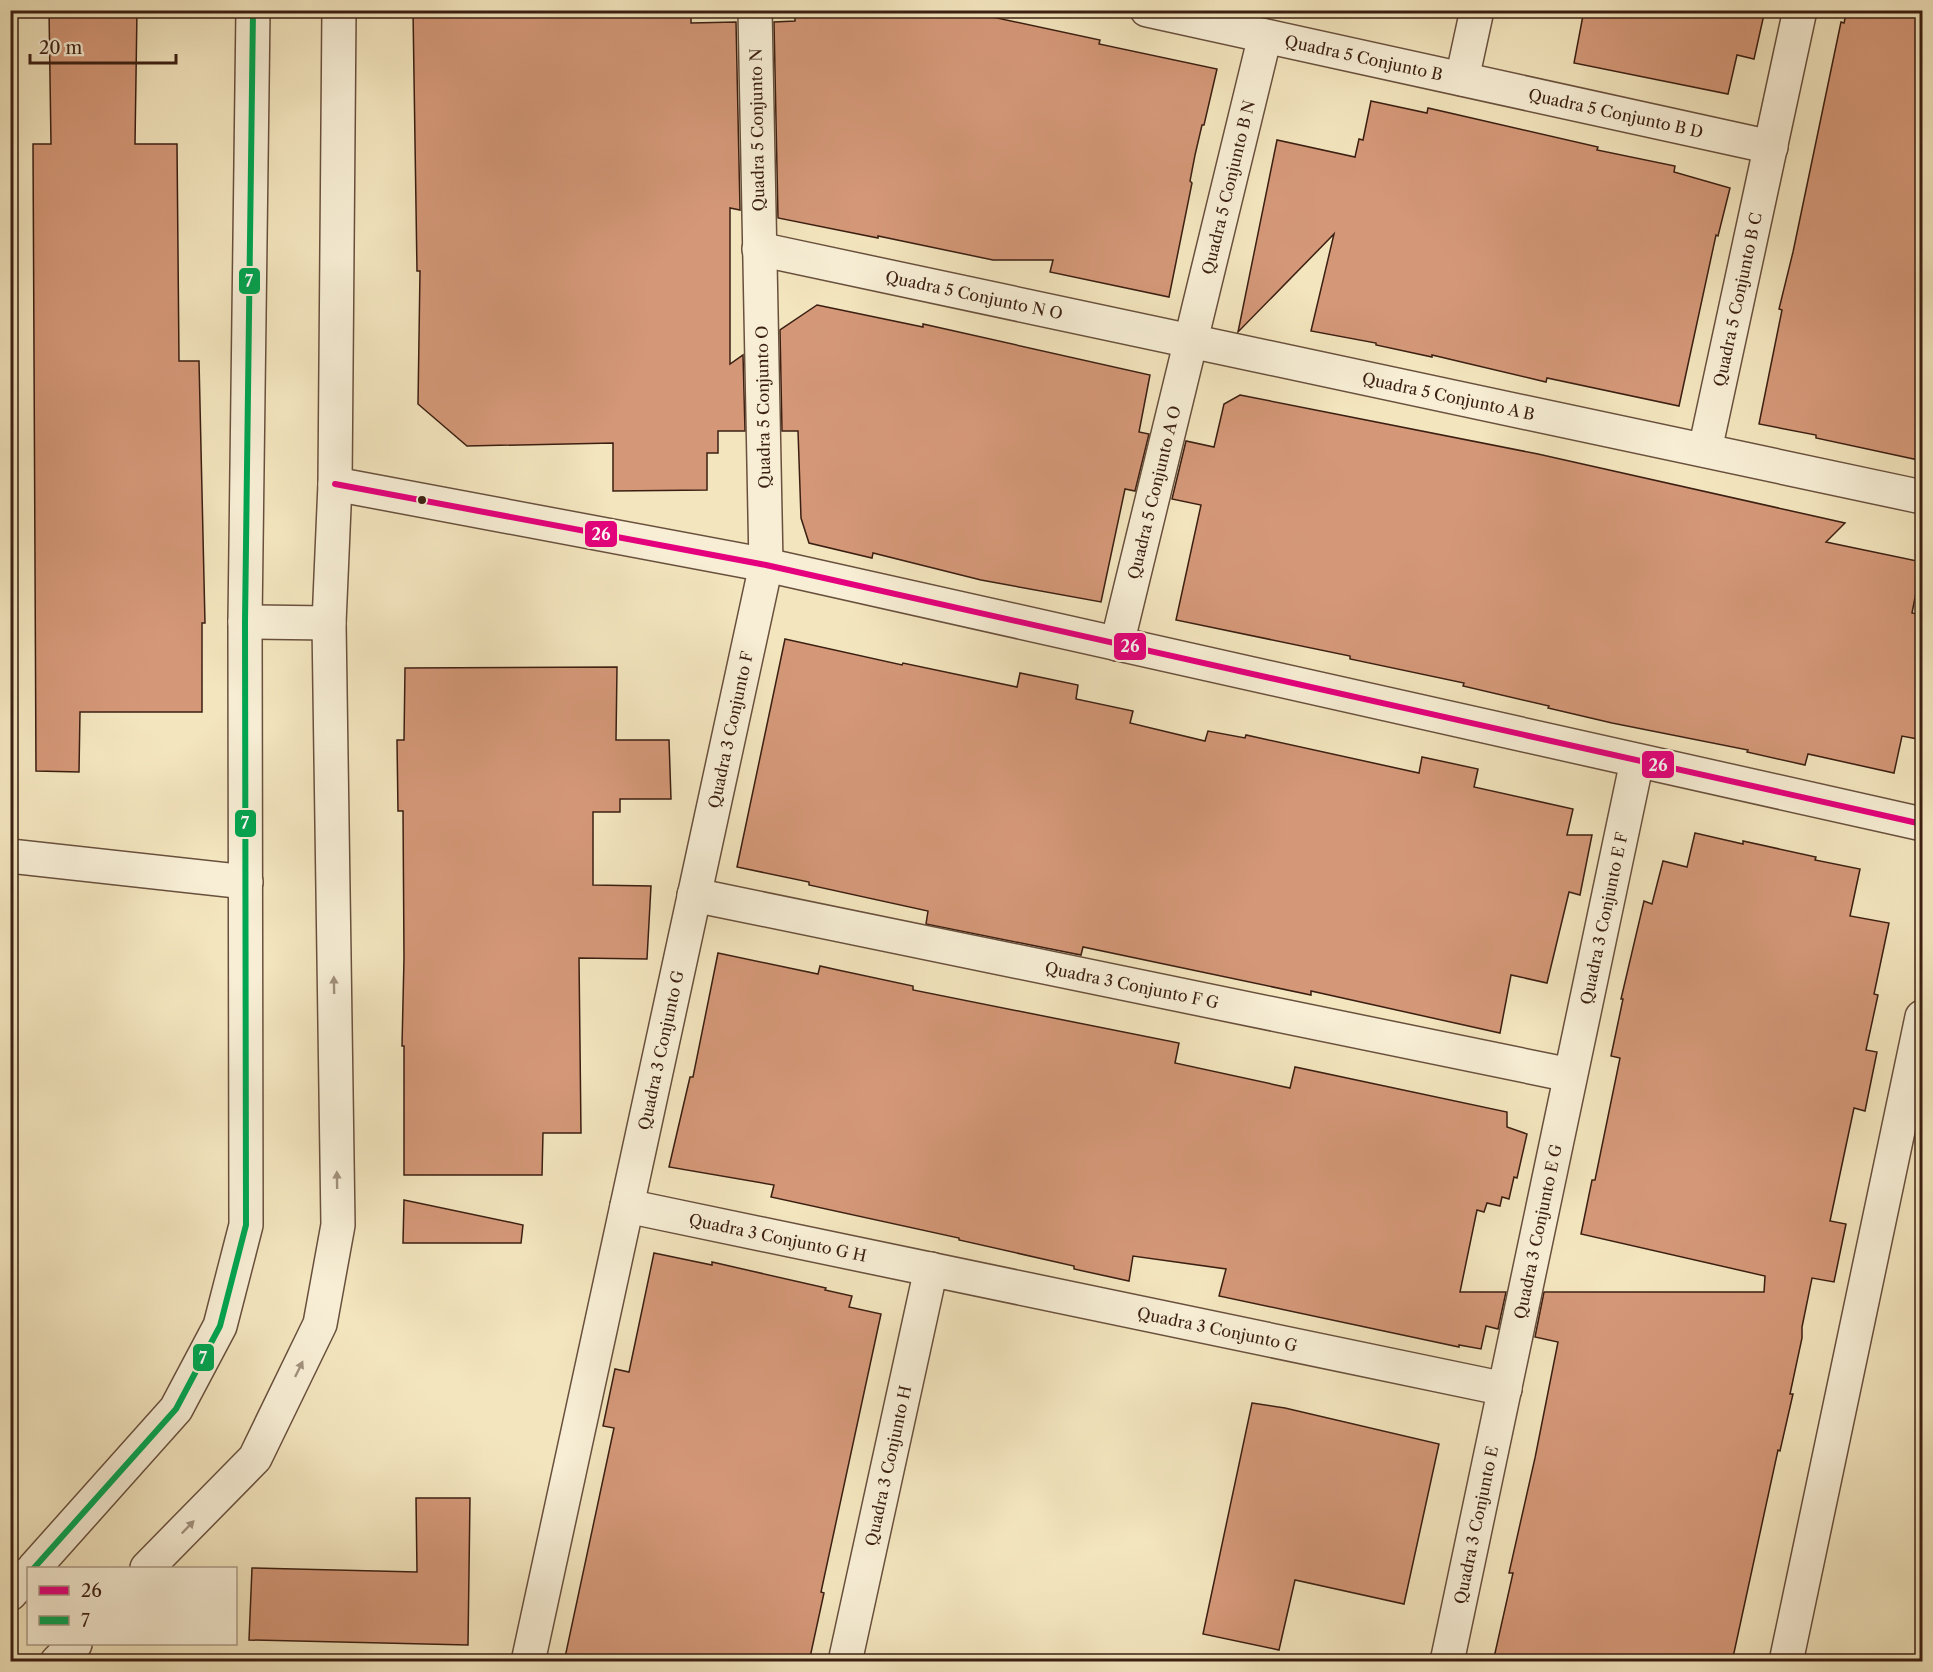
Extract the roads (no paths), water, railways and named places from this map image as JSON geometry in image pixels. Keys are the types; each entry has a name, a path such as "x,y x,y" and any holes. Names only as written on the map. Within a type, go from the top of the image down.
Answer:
{"street":[{"path":"36,1567 176,1409 220,1326 246,1225 245,622 253,10"},
{"path":"149,1567 255,1458 320,1324 338,1225 329,623 335,484 339,10"},
{"name":"Quadra 5 Conjunto N","path":"755,10 759,249"},
{"path":"1147,10 1265,36"},
{"path":"1462,79 1477,10"},
{"name":"Quadra 5 Conjunto B C","path":"1705,450 1800,10"},
{"name":"Quadra 5 Conjunto B","path":"1265,36 1462,79"},
{"name":"Quadra 5 Conjunto B N","path":"1191,341 1265,36"},
{"name":"Quadra 5 Conjunto B D","path":"1462,79 1771,147"},
{"name":"Quadra 5 Conjunto N O","path":"759,249 1191,341"},
{"name":"Quadra 5 Conjunto O","path":"759,249 766,565"},
{"name":"Quadra 5 Conjunto A B","path":"1191,341 1923,497"},
{"name":"Quadra 5 Conjunto A O","path":"1117,644 1191,341"},
{"path":"335,484 766,565 1923,824"},
{"name":"Quadra 3 Conjunto F","path":"694,895 766,565"},
{"path":"245,622 329,623"},
{"name":"Quadra 3 Conjunto E F","path":"1570,1075 1637,760"},
{"path":"10,856 246,882"},
{"name":"Quadra 3 Conjunto F G","path":"694,895 1570,1075"},
{"name":"Quadra 3 Conjunto G","path":"528,1662 694,895"},
{"path":"1786,1662 1923,1017"},
{"name":"Quadra 3 Conjunto E G","path":"1505,1389 1570,1075"},
{"name":"Quadra 3 Conjunto G H","path":"627,1206 931,1269"},
{"name":"Quadra 3 Conjunto G","path":"931,1269 1505,1389"},
{"name":"Quadra 3 Conjunto H","path":"845,1662 931,1269"},
{"name":"Quadra 3 Conjunto E","path":"1447,1662 1505,1389"},
{"path":"10,1594 27,1575"},
{"path":"57,1662 74,1645"}]}
